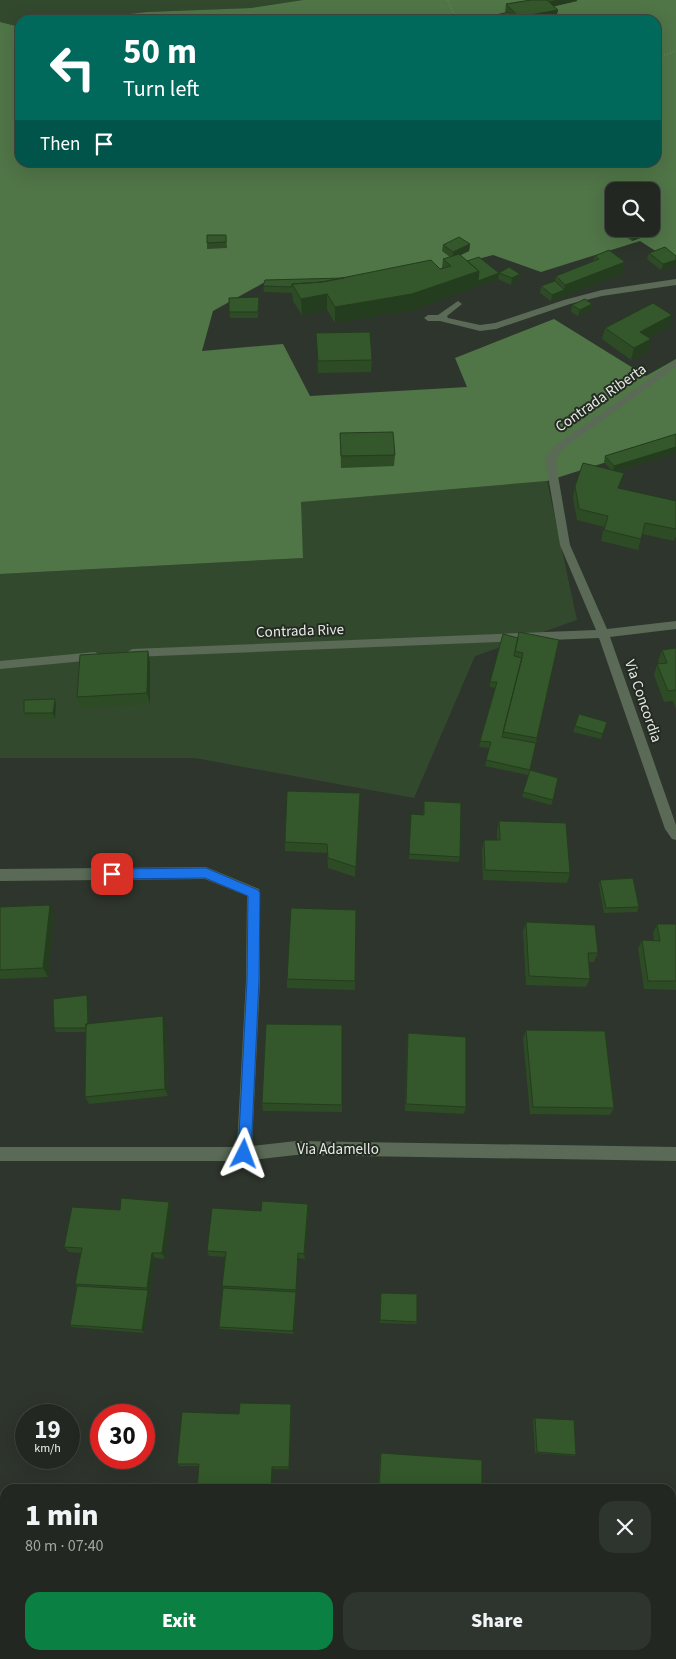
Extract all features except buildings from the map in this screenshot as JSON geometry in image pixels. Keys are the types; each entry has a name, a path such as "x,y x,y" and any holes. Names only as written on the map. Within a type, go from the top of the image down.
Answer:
{"street":[{"path":"428,318 443,318 458,324 480,328 496,326 567,302 602,293 676,282"},
{"path":"443,318 442,315 458,304"},
{"name":"Contrada Riberta","path":"603,634 565,545 550,464 552,455 558,448 676,363"},
{"name":"Contrada Rive","path":"0,665 113,655 603,634 676,625"},
{"name":"Via Concordia","path":"603,634 668,820 676,835"},
{"path":"0,875 206,873 254,893 253,980 244,1154"},
{"name":"Via Adamello","path":"0,1154 244,1154 296,1148 676,1154"}],"path":[{"path":"448,0 454,15"},
{"path":"661,56 676,52"}],"green space":[{"path":"0,0 303,0 251,8 147,12 120,15 15,15 15,26 0,22"},
{"path":"303,0 676,0 676,264 640,241 541,272 493,255 392,282 265,282 213,311 202,351 283,344 310,396 467,387 455,358 554,319 646,376 676,359 676,440 547,481 301,502 303,558 0,574 0,22 15,26 15,167 661,167 661,15 120,15 147,12 251,8"},
{"path":"547,481 577,620 475,656 414,798 195,758 0,758 0,574 303,558 300,502"}],"route":[{"path":"112,874 206,873 254,893 252,934 253,980 244,1154"}]}
